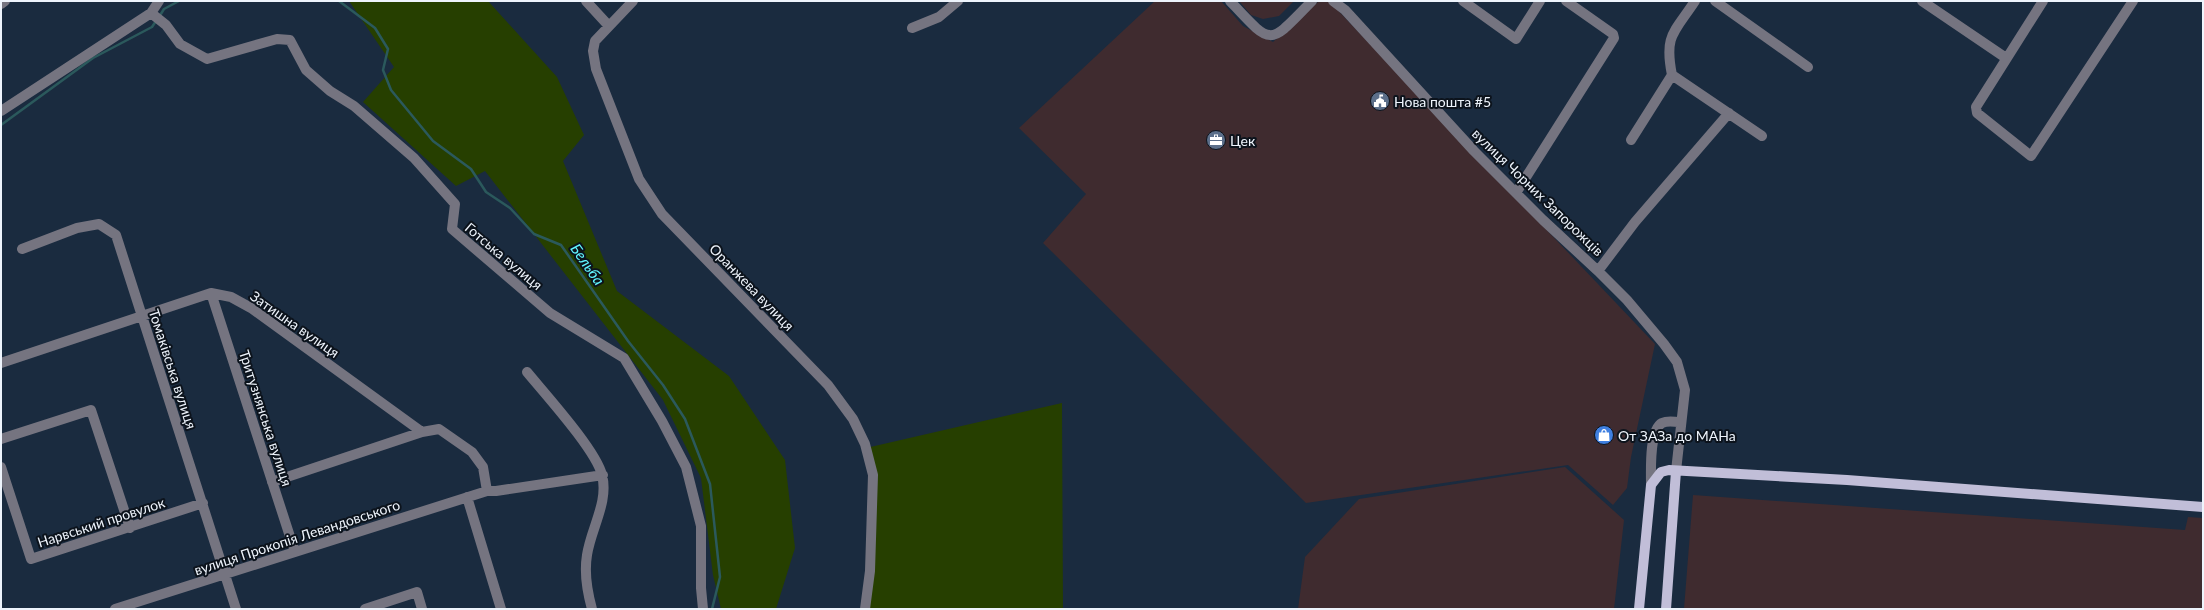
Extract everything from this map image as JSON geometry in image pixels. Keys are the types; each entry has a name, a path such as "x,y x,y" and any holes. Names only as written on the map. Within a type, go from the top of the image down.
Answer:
{"main road":[{"path":"1639,609 1651,485 1661,472 1676,471 1847,480 2203,507"},
{"name":"вулиця Чорних Запорожців","path":"1666,609 1676,471"}],"street":[{"path":"1,4 5,1"},
{"path":"1,111 154,14 159,1"},
{"path":"586,1 608,25"},
{"name":"Оранжева вулиця","path":"633,1 608,25 595,41 593,58 639,179 648,195 662,214 828,385 853,419 865,444 873,475 870,571 865,609"},
{"path":"912,28 939,17 958,1"},
{"path":"1230,1 1259,32 1267,36 1274,35 1284,29 1312,1"},
{"name":"вулиця Чорних Запорожців","path":"1333,1 1345,10 1474,151 1598,271 1651,328 1677,362 1684,390 1676,471"},
{"path":"1463,1 1516,39 1540,1"},
{"path":"1516,193 1614,38 1613,34 1566,1"},
{"path":"1631,140 1672,75 1668,55 1670,39 1695,1"},
{"path":"1715,1 1808,67"},
{"path":"1922,1 2006,58"},
{"path":"2043,1 1976,107 1978,113 2031,156 2133,1"},
{"name":"Готська вулиця","path":"154,14 166,25 180,44 207,59 277,39 290,40 306,70 330,91 354,106 414,158 455,204 452,230 550,314 624,358 662,421 686,467 701,526 701,588 703,609"},
{"path":"1672,75 1762,136"},
{"path":"1598,271 1635,222 1729,113"},
{"name":"Томаківська вулиця","path":"22,249 77,228 99,224 116,235 140,316 203,503 224,575 236,609"},
{"name":"Затишна вулиця","path":"1,363 211,293 231,297 251,308 422,432"},
{"name":"Тритузнянська вулиця","path":"211,293 295,552"},
{"path":"527,372 595,458 603,475 603,499 587,555 586,584 592,609"},
{"path":"1,439 91,410 130,528"},
{"path":"1651,485 1655,430 1662,423 1667,421 1680,422"},
{"path":"272,482 422,432 439,429 444,431 472,452 482,467 487,491"},
{"name":"Нарвський провулок","path":"1,467 31,559 203,503"},
{"name":"вулиця Прокопія Левандовського","path":"115,609 487,491 496,491 603,475"},
{"path":"467,497 501,609"},
{"path":"365,609 417,592 422,609"}],"shaded area":[{"path":"1155,1 1221,1 1243,26 1273,42 1318,2 1329,1 1655,344 1631,457 1627,488 1613,505 1568,465 1306,503 1043,243 1086,194 1019,128"},
{"path":"1239,1 1294,1 1279,16 1263,19 1251,15"},
{"path":"1565,467 1624,520 1614,609 1298,609 1305,557 1359,499"},
{"path":"1693,495 2185,530 2188,517 2203,518 2203,609 1684,609"}],"green space":[{"path":"349,1 488,1 557,77 584,135 563,161 617,291 729,376 785,460 795,548 776,609 721,609 713,575 701,478 663,400 485,171 456,186 363,102 394,67"},
{"path":"1062,403 1063,609 867,609 873,501 866,448"}],"waterway":[{"path":"159,17 164,9 179,1"},
{"name":"Бельба","path":"339,1 375,28 388,49 383,70 391,90 433,141 471,169 486,192 510,208 534,234 561,245 628,341 663,385 685,419 710,484 720,577 712,609"},
{"path":"1,125 93,58 152,27 156,21"}],"place":[{"name":"Нова пошта #5","path":"1380,101"},
{"name":"Цек","path":"1216,140"},
{"name":"От ЗАЗа до МАНа","path":"1604,435"}]}
